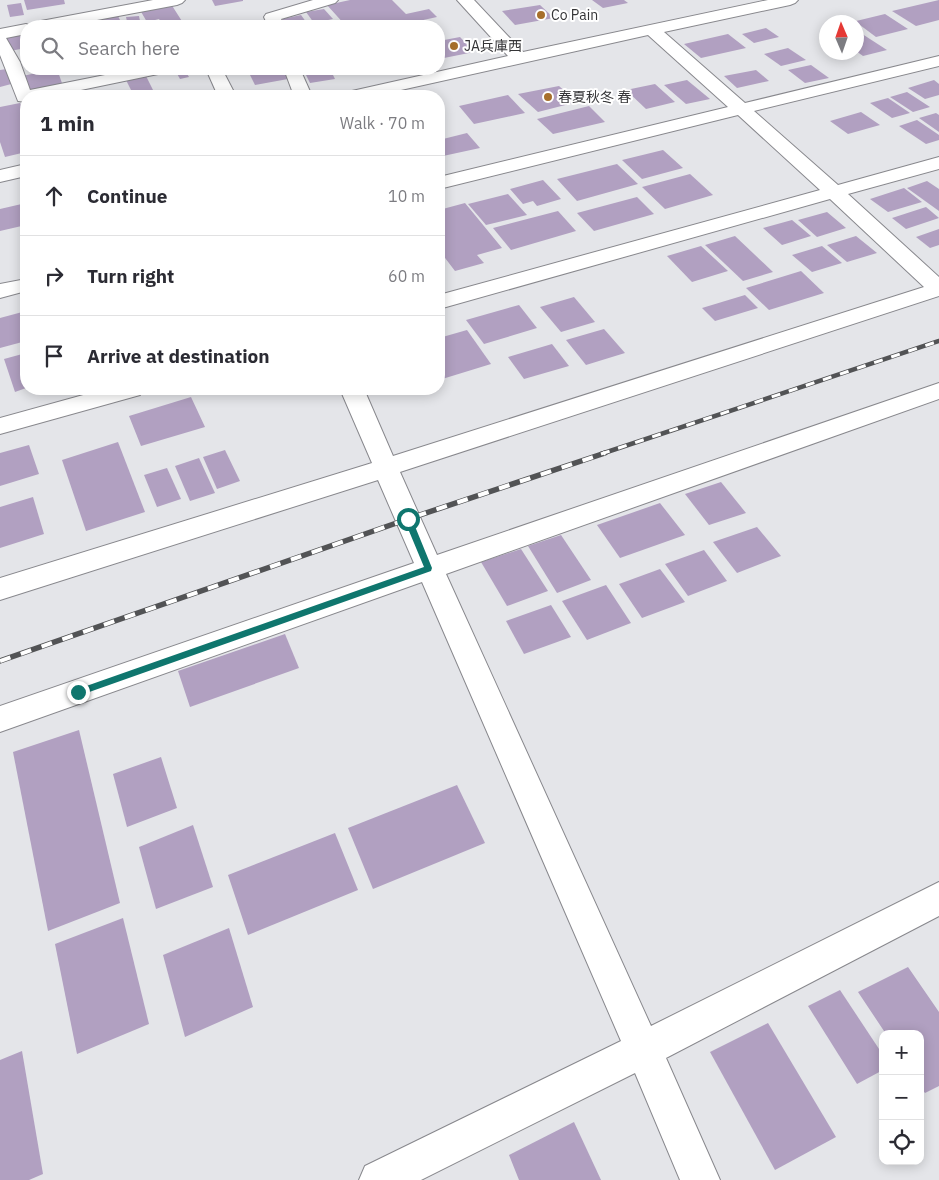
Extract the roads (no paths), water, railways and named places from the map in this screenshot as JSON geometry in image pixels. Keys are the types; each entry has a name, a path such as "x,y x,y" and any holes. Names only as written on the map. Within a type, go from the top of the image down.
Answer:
{"street":[{"path":"72,20 177,0"},
{"path":"270,16 330,0"},
{"path":"465,0 519,58"},
{"path":"445,75 790,0"},
{"path":"0,34 20,30"},
{"path":"0,590 386,468 939,289 834,192 652,30"},
{"path":"0,41 12,62 22,90"},
{"path":"445,182 939,61"},
{"path":"58,90 129,75"},
{"path":"217,75 224,90"},
{"path":"294,75 301,90"},
{"path":"378,90 444,75"},
{"path":"445,300 939,162"},
{"path":"0,176 20,171"},
{"path":"0,291 20,286"},
{"path":"0,719 428,568 939,392"},
{"path":"0,426 111,395"},
{"path":"355,395 428,568 644,1049 700,1180"},
{"path":"379,1180 644,1049 939,898"}],"railway":[{"path":"601,454 939,341"},
{"path":"0,661 408,519 605,453"}],"place":[{"name":"Co Pain","path":"541,15"},
{"name":"JA兵庫西","path":"454,46"},
{"name":"春夏秋冬 春","path":"548,97"}]}
